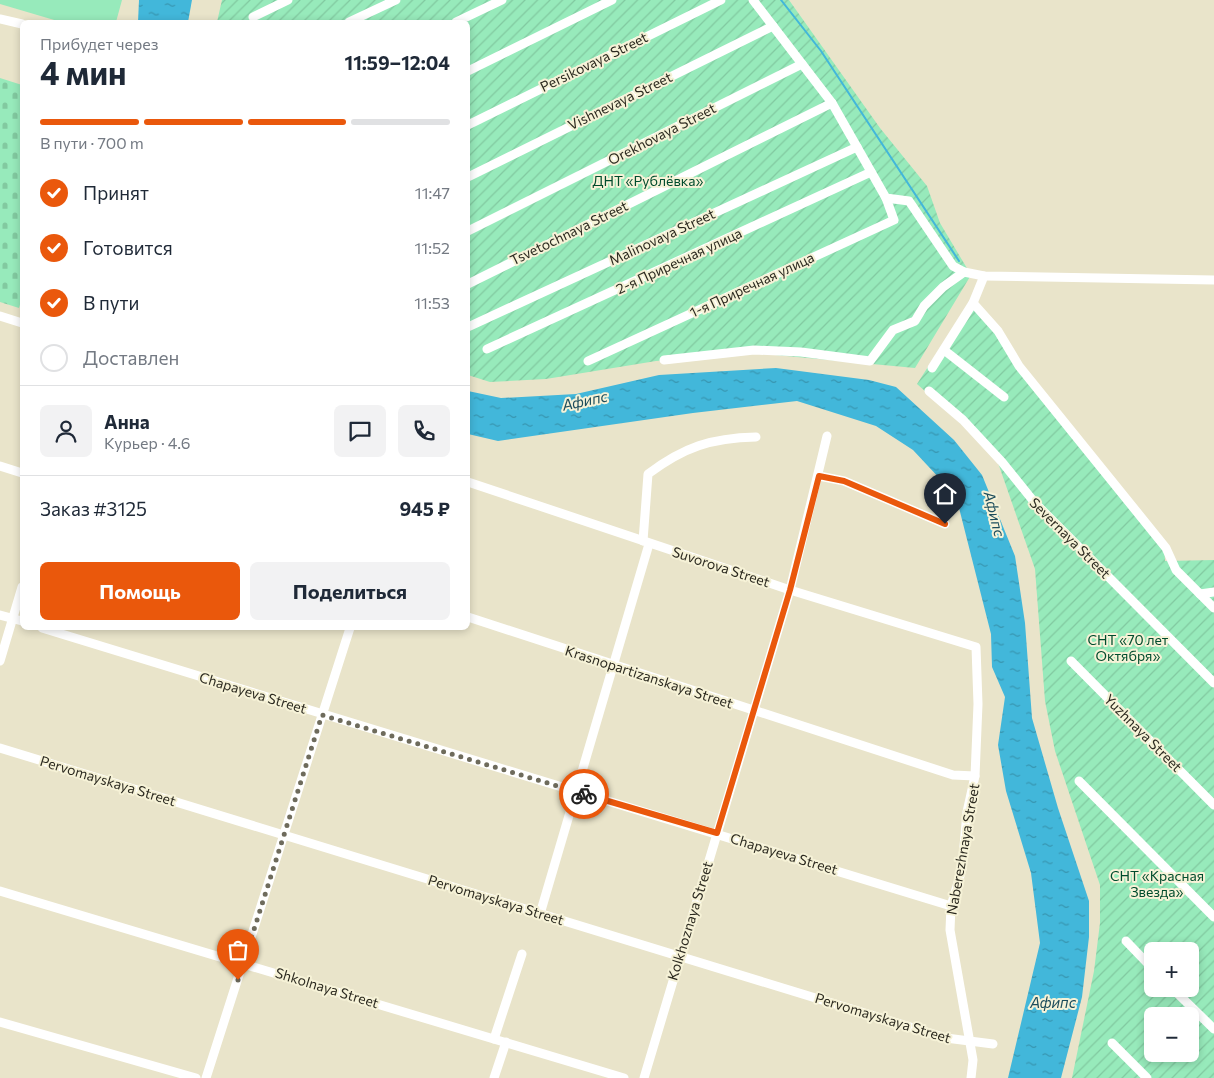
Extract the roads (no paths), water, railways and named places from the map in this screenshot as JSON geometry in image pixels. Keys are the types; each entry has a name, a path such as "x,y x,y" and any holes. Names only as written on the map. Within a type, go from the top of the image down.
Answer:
{"street":[{"path":"253,17 288,0"},
{"path":"353,20 396,0"},
{"path":"460,20 502,0"},
{"path":"470,70 612,0"},
{"name":"Persikovaya Street","path":"470,124 721,0"},
{"path":"753,0 832,103 886,198 909,201 953,266 964,272 984,276 1214,280"},
{"path":"0,19 20,24"},
{"name":"Vishnevaya Street","path":"470,176 773,26"},
{"name":"Orekhovaya Street","path":"470,230 802,64"},
{"name":"Tsvetochnaya Street","path":"470,283 832,103"},
{"name":"Malinovaya Street","path":"470,326 857,147"},
{"name":"2-я Приречная улица","path":"487,350 871,172"},
{"name":"1-я Приречная улица","path":"588,361 894,220 886,198"},
{"path":"664,360 754,350 801,352 870,361 893,330 915,322 924,306 943,287 964,272"},
{"path":"932,368 973,302 984,276"},
{"path":"973,302 998,331 1019,366 1166,548 1176,570 1214,608"},
{"path":"0,316 20,322"},
{"path":"944,350 1004,397"},
{"name":"Severnaya Street","path":"929,391 963,420 1002,462 1036,504 1214,683"},
{"name":"Kolkhoznaya Street","path":"644,1078 790,590 819,476 827,436"},
{"path":"540,914 646,543 648,474 672,456 698,444 735,437 756,437"},
{"path":"0,466 20,472"},
{"path":"819,476 844,481 945,524"},
{"name":"Suvorova Street","path":"470,483 790,590 976,647"},
{"path":"1200,594 1214,592"},
{"path":"0,661 20,594"},
{"path":"0,615 20,620"},
{"name":"Krasnopartizanskaya Street","path":"470,618 754,712 953,774 975,776"},
{"name":"Chapayeva Street","path":"48,630 952,906"},
{"path":"206,1078 349,630"},
{"name":"Naberezhnaya Street","path":"971,1078 973,1060 950,930 952,906 962,869 967,812 975,776 978,704 976,647"},
{"name":"Yuzhnaya Street","path":"1071,661 1214,805"},
{"name":"Pervomayskaya Street","path":"0,748 946,1038 993,1044"},
{"path":"1079,781 1214,917"},
{"name":"Shkolnaya Street","path":"0,892 624,1078"},
{"path":"1126,941 1144,960"},
{"path":"494,1039 522,954"},
{"path":"1181,997 1214,1029"},
{"path":"0,1022 196,1078"},
{"path":"494,1078 506,1042"},
{"path":"1112,1043 1147,1078"}],"water":[{"path":"139,0 192,0 188,20 138,20"},
{"name":"Афипс","path":"776,368 869,380 896,387 954,440 982,475 1015,556 1025,623 1032,718 1058,808 1089,901 1089,937 1082,997 1061,1078 1008,1078 1040,943 1031,873 1006,791 998,745 1005,697 992,667 991,634 956,496 913,450 876,426 797,401 693,413 498,441 470,434 470,391 501,398 576,394 659,375"}],"waterway":[{"path":"781,0 821,51 959,261"}],"park label":[{"name":"ДНТ «Рублёвка»","path":"648,181"},
{"name":"СНТ «70 лет Октября»","path":"1128,648"},
{"name":"СНТ «Красная Звезда»","path":"1157,884"}]}
